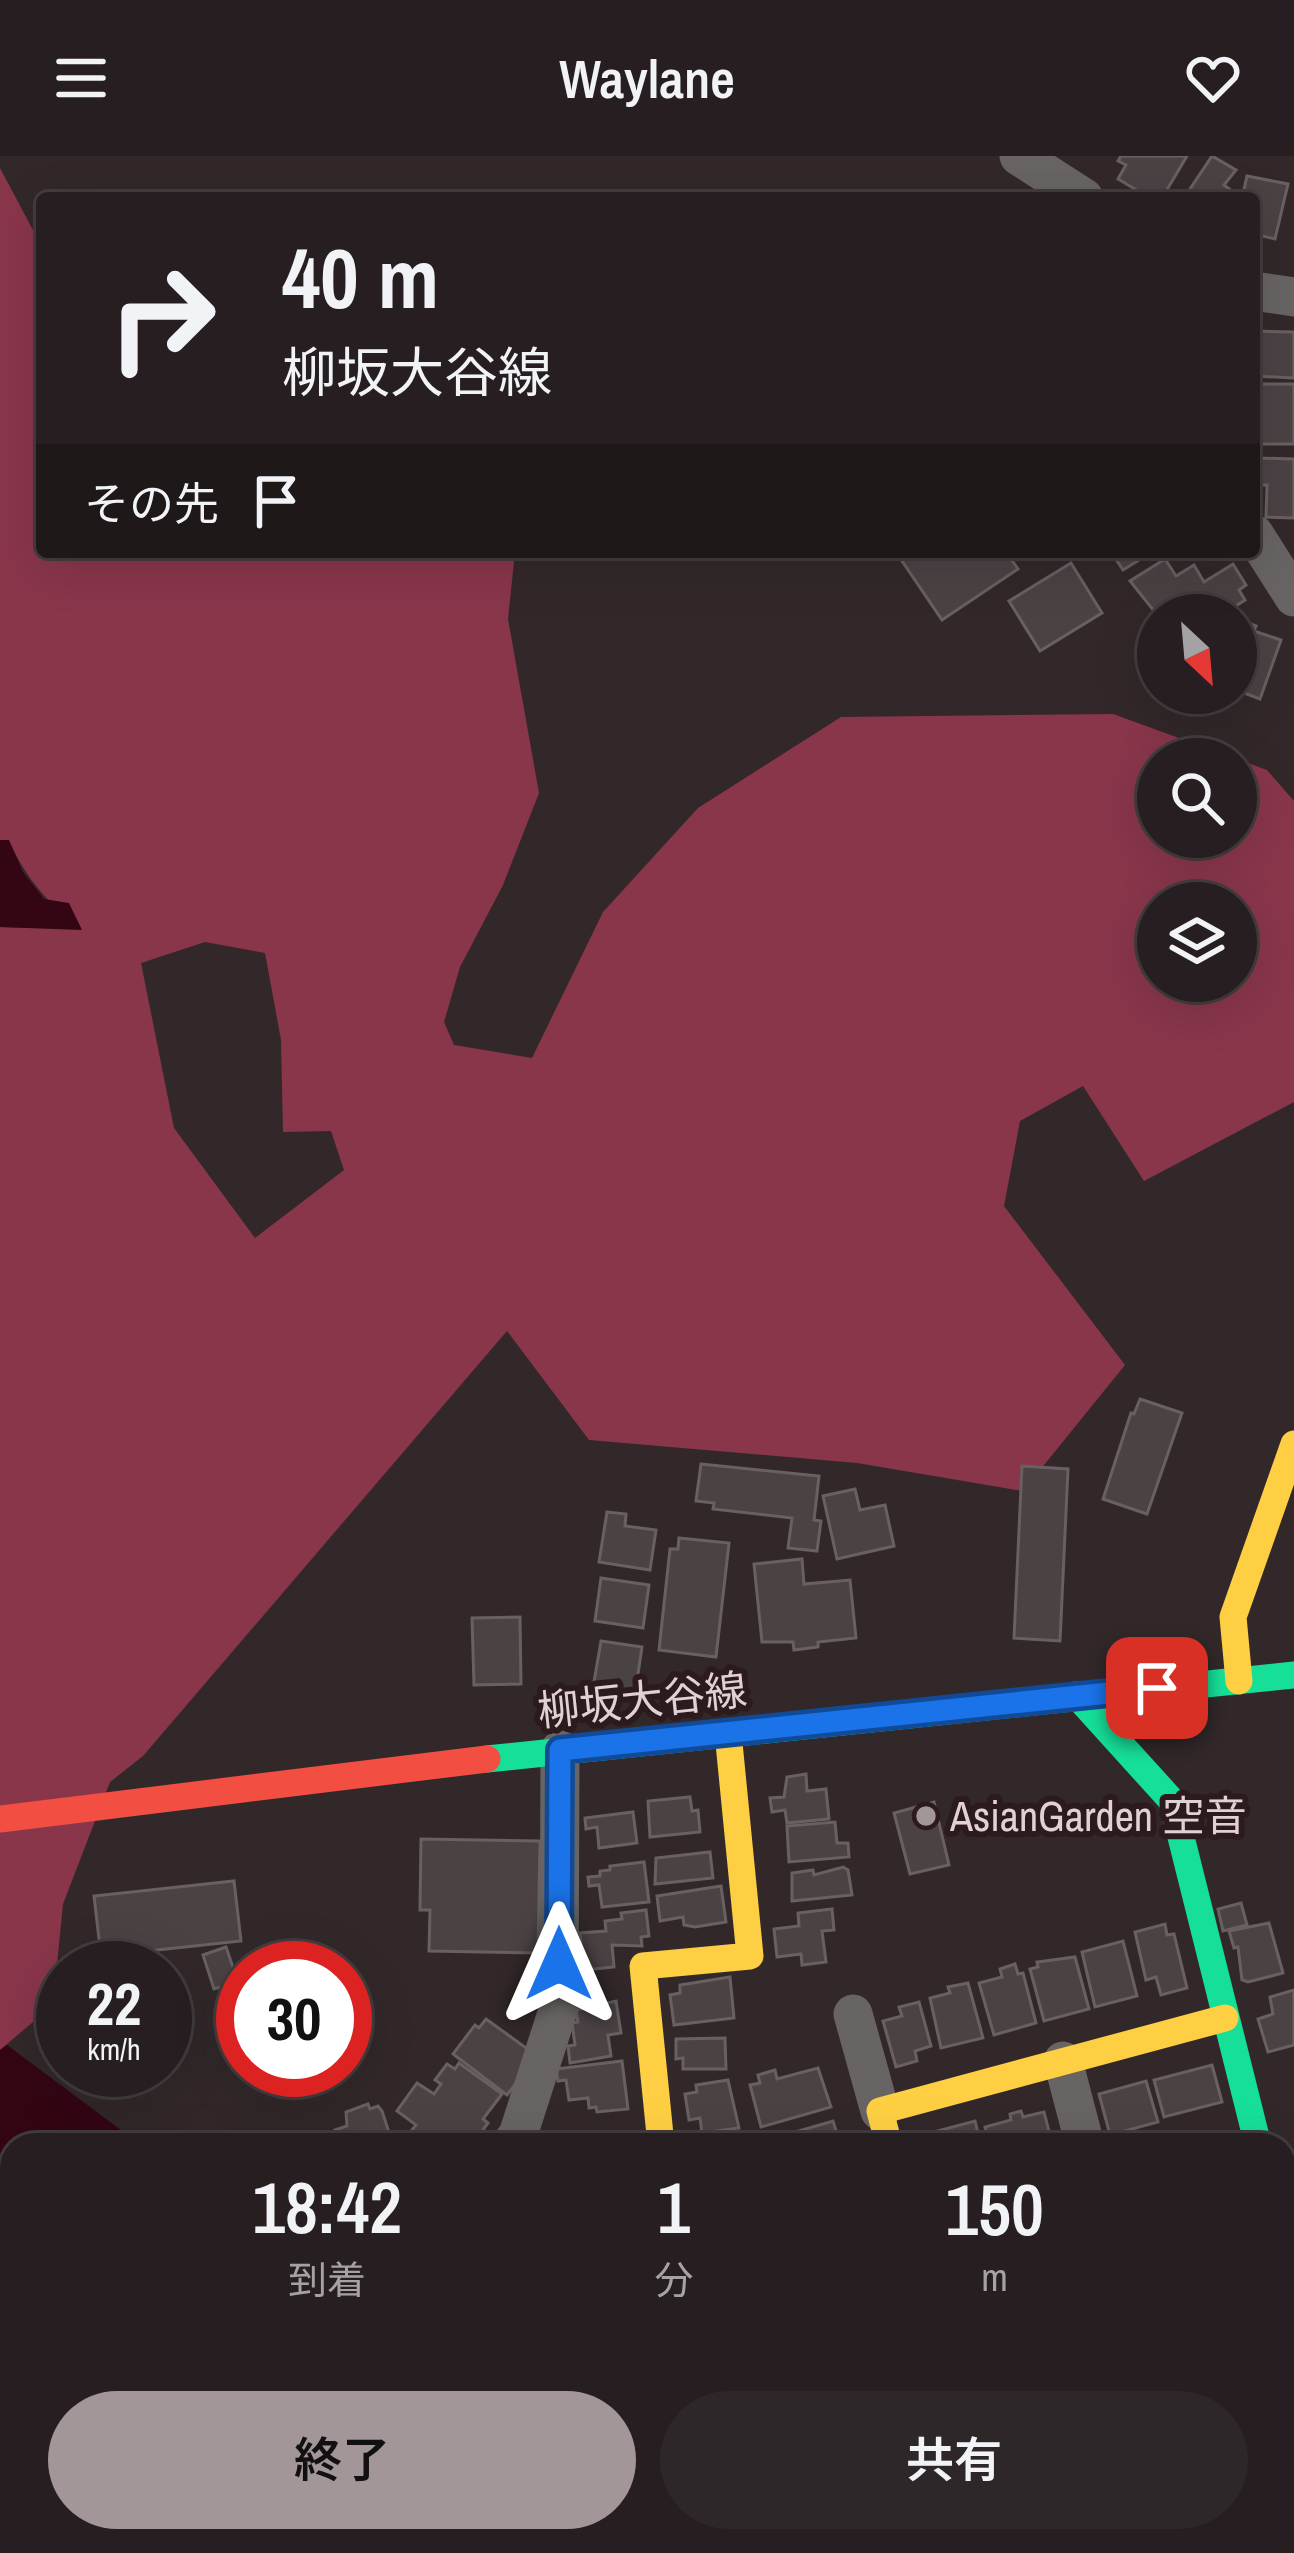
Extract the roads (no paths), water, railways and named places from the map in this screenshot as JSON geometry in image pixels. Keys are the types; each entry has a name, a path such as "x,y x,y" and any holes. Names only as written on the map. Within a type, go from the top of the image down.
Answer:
{"street":[{"path":"1018,156 1075,192"},
{"path":"1260,292 1294,297"},
{"path":"1260,543 1294,597"},
{"path":"1239,1681 1234,1617 1294,1444"},
{"name":"柳坂大谷線","path":"0,1819 560,1750 1294,1675"},
{"path":"1076,1695 1172,1801 1255,2133"},
{"path":"660,2133 643,1966 750,1956 728,1732"},
{"path":"518,2133 559,2006 560,1750"},
{"path":"854,2014 884,2128 1063,2061 1225,2018"},
{"path":"1063,2061 1082,2133"}],"place":[{"name":"AsianGarden 空音","path":"926,1816"}]}
